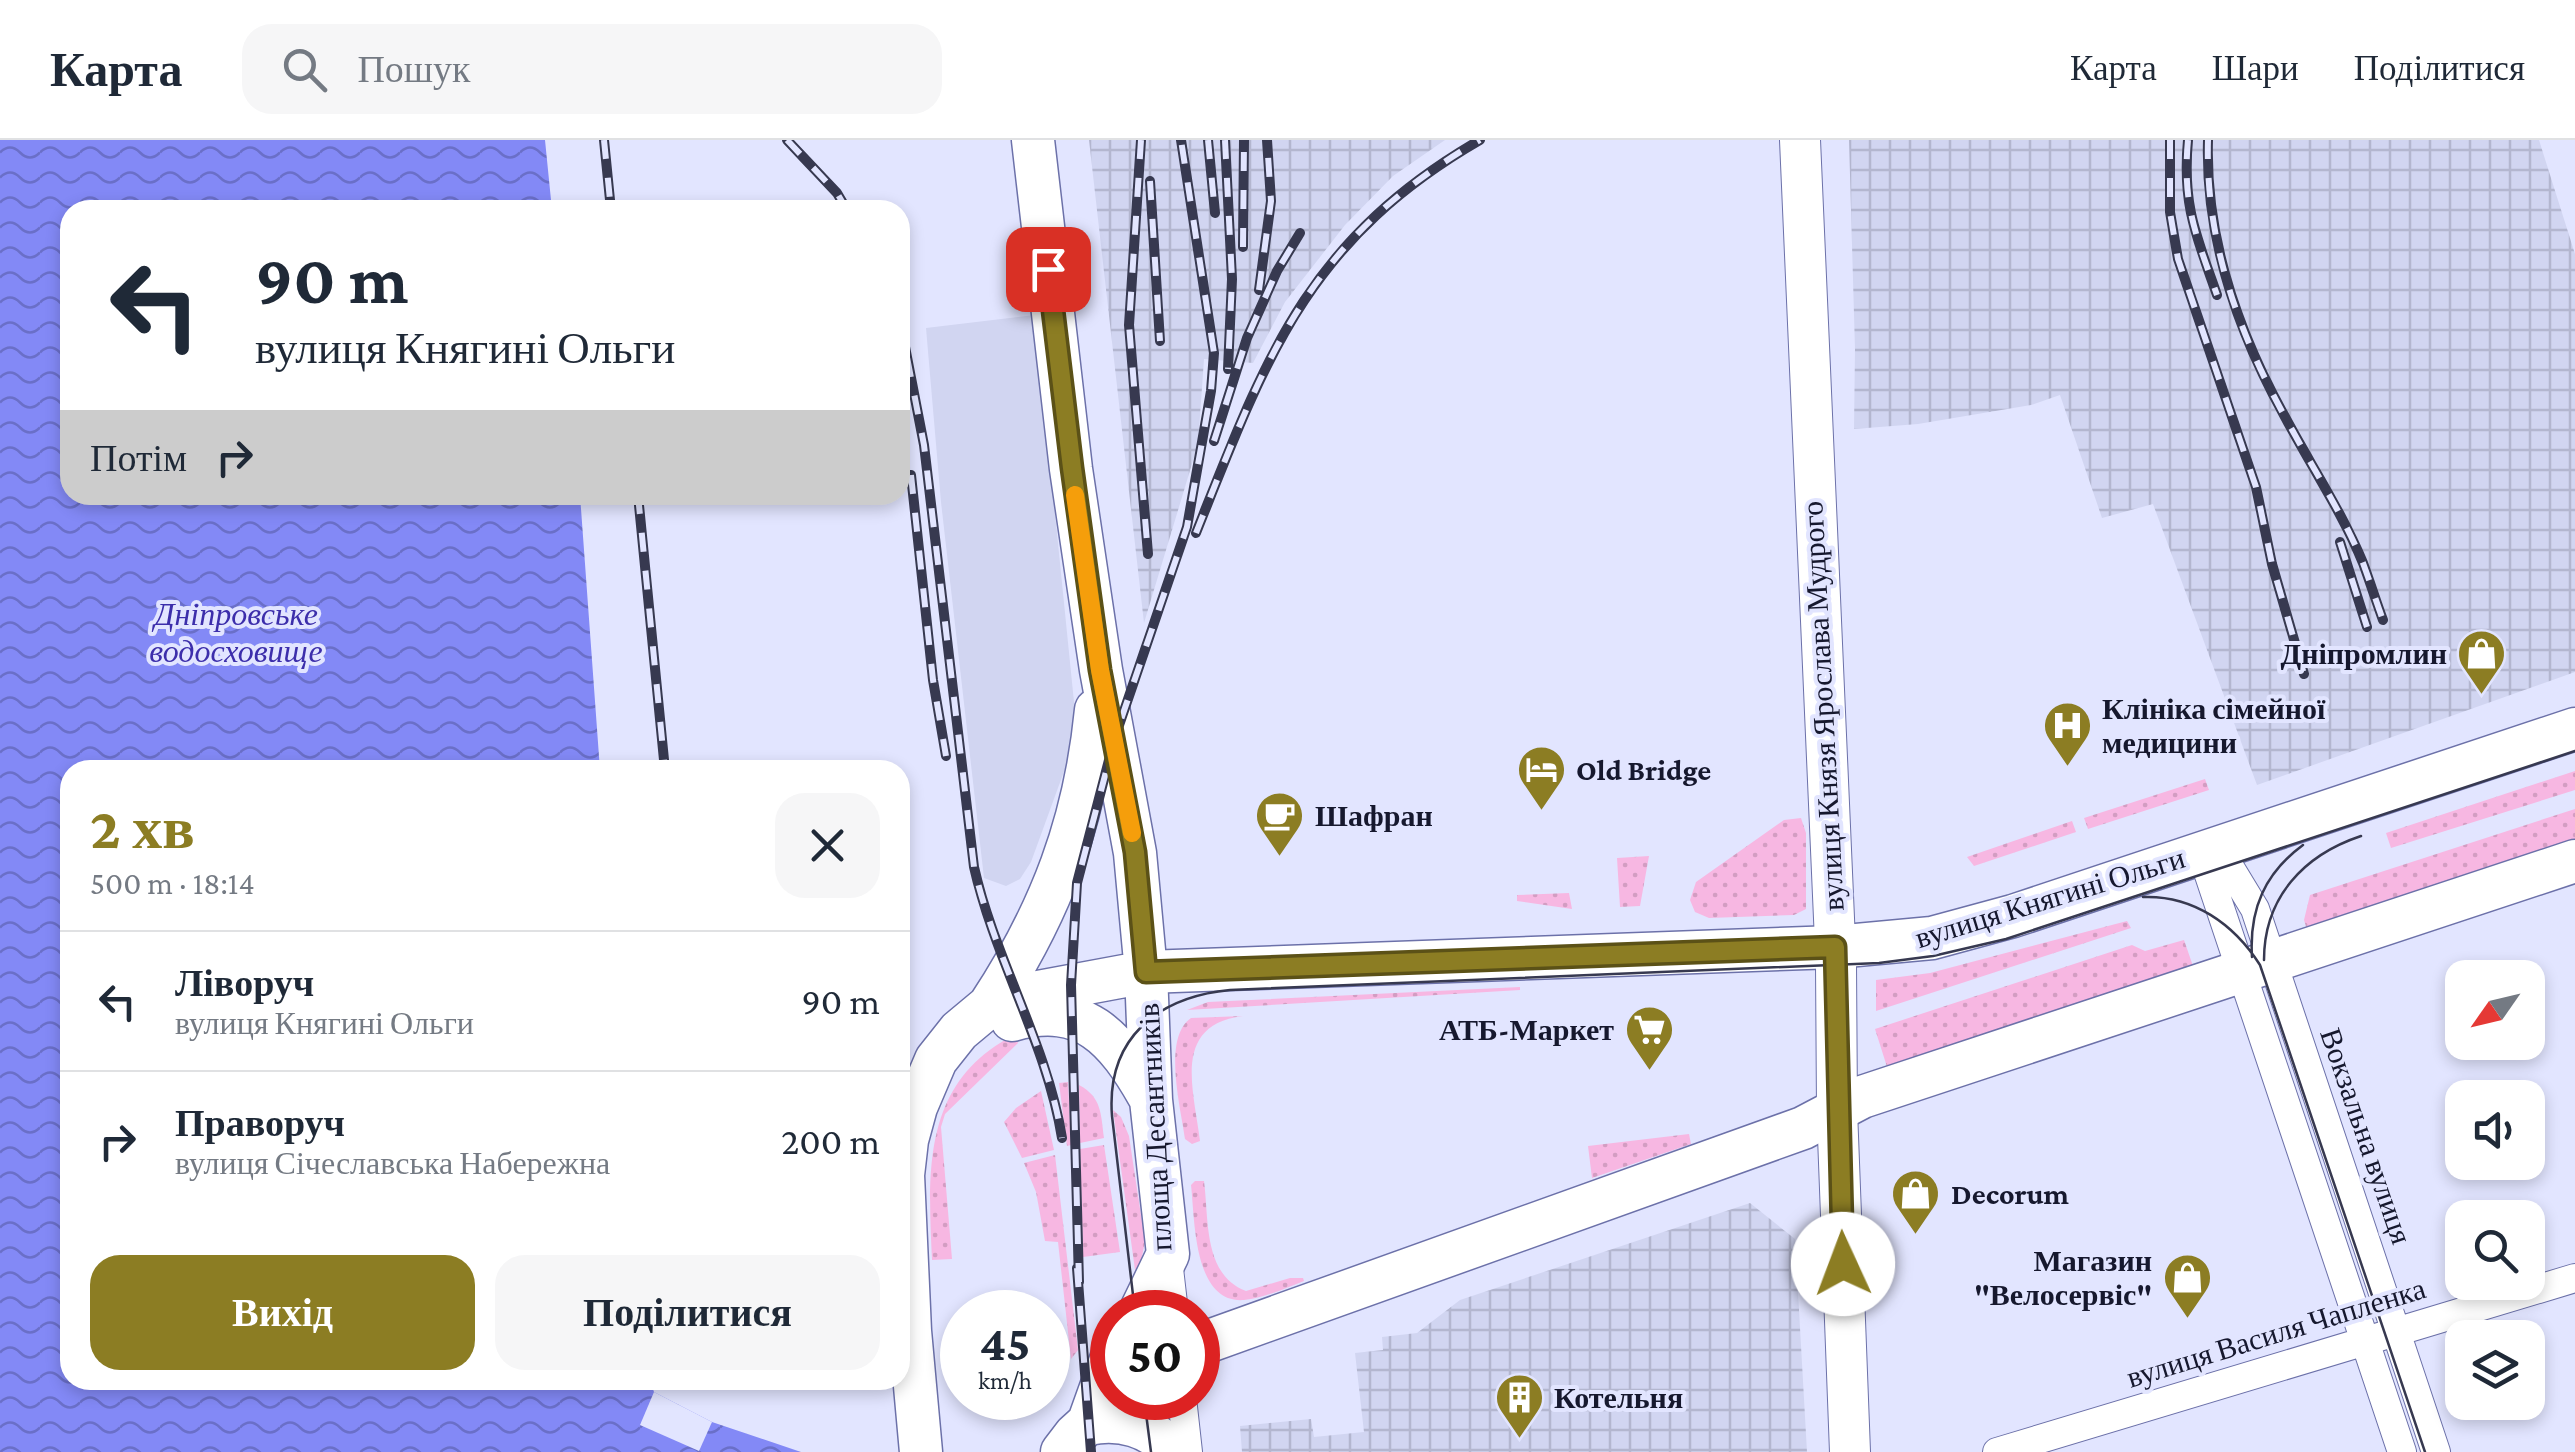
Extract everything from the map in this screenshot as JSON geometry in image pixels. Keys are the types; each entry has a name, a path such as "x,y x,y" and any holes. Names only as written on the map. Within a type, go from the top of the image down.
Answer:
{"main road":[{"path":"1033,140 1072,468 1100,670 1135,852 1146,972"},
{"name":"вулиця Князя Ярослава Мудрого","path":"1800,140 1835,947 1850,1452"},
{"path":"989,1006 1033,934 1067,852 1092,754 1100,670"},
{"name":"вулиця Княгині Ольги","path":"1146,972 1895,944 1961,931 2575,729"},
{"path":"1220,1337 1804,1128 1862,1097 2575,861"},
{"name":"площа Десантників","path":"910,1129 936,1060 959,1031 989,1006 1017,996 1146,972 1151,1100 1168,1254 1151,1290"},
{"path":"936,1060 1001,1023 1037,1015 1071,1016 1098,1030 1122,1051 1151,1100"},
{"name":"площа Десантників","path":"910,1331 921,1452"},
{"path":"1089,1424 1109,1419 1128,1423 1149,1431 1173,1452"}],"street":[{"name":"Вокзальна вулиця","path":"2211,850 2251,901 2257,966 2364,1340 2402,1452"},
{"name":"Вокзальна вулиця","path":"2257,966 2397,1330 2436,1452"},
{"path":"1168,1254 1172,1290"},
{"name":"вулиця Василя Чапленка","path":"1997,1452 2575,1278"},
{"path":"1184,1420 1188,1452"}],"shaded area":[{"path":"1089,140 1445,140 1393,176 1345,225 1285,302 1253,363 1204,359 1198,444 1144,623"},
{"name":"Дніпромлин","path":"1849,140 2539,140 2575,254 2575,672 2257,785 2153,504 2102,518 2060,395 2031,405 1918,424 1854,429"},
{"path":"1035,315 1075,712 1070,755 1031,862 1020,879 1006,886 984,878 941,502 926,328"},
{"path":"2575,771 2575,790 2391,848 2386,833"},
{"path":"2205,779 2209,790 2088,829 2084,818"},
{"path":"2575,809 2575,845 2308,933 2304,920 2310,895"},
{"path":"1801,818 1806,833 1806,909 1794,915 1709,918 1695,912 1690,900 1696,882 1784,820"},
{"path":"2072,821 2076,832 1974,866 1967,857"},
{"path":"1649,856 1640,906 1620,907 1617,858"},
{"path":"1569,893 1572,909 1517,901 1517,895"},
{"path":"2127,921 2131,928 1876,1011 1876,980 1930,973"},
{"path":"2184,940 2194,969 1888,1070 1875,1029 2132,945 2145,951"},
{"path":"1520,990 1187,1010 1208,1002"},
{"path":"1243,1016 1220,1022 1205,1032 1196,1046 1192,1081 1200,1141 1192,1144 1185,1139 1176,1074 1177,1041 1182,1028 1191,1018"},
{"path":"1014,1035 1018,1043 945,1114 941,1127 952,1259 932,1260 932,1162 947,1103 962,1077 984,1055"},
{"path":"1068,1082 1071,1145 1067,1146 1059,1083"},
{"path":"1079,1085 1096,1101 1104,1138 1080,1143"},
{"path":"1041,1091 1054,1150 1022,1158 1004,1122 1016,1108"},
{"path":"1113,1110 1121,1117 1129,1136 1145,1242 1135,1270"},
{"path":"1689,1134 1691,1144 1592,1178 1588,1146"},
{"path":"1104,1145 1120,1252 1083,1257 1080,1149"},
{"path":"1055,1155 1078,1350 1071,1359 1070,1290 1063,1290 1058,1242 1045,1241 1036,1192 1024,1163"},
{"path":"1204,1181 1215,1259 1232,1283 1246,1291 1290,1278 1304,1281 1244,1300 1227,1298 1215,1288 1200,1257 1191,1185"},
{"path":"1750,1203 1795,1239 1807,1452 1242,1452 1240,1426 1311,1419 1314,1437 1364,1432 1355,1353 1383,1350 1382,1337 1417,1333 1460,1300"}],"water":[{"name":"Дніпровське водосховище","path":"0,140 545,140 551,200 60,200 60,505 581,505 599,760 60,760 60,1390 653,1390 712,1422 801,1452 0,1452"}],"pier":[{"path":"654,1392 712,1422 699,1451 640,1425"}],"tram line":[{"path":"1132,1290 1112,1089 1127,1044 1141,1027 1180,1002 1230,990 1879,963 1933,956 2006,939 2575,751"},
{"path":"2264,960 2271,917 2291,882 2322,855 2361,836"},
{"path":"2252,957 2253,923 2262,894 2279,868 2303,845"},
{"path":"2143,897 2179,901 2210,915 2238,937 2260,965 2425,1452"},
{"path":"1147,1420 1151,1452"}],"railway":[{"path":"604,140 610,200"},
{"path":"787,140 841,200"},
{"path":"1141,140 1129,325 1148,554"},
{"path":"1079,1282 1071,985 1077,883 1115,737 1187,527 1211,391 1214,353 1181,140"},
{"path":"1208,140 1215,213"},
{"path":"1225,140 1232,279 1228,369"},
{"path":"1243,247 1244,140"},
{"path":"1259,290 1271,201 1267,140"},
{"path":"1196,533 1246,411 1299,308 1372,219 1421,178 1480,140"},
{"path":"2170,140 2170,212 2178,259 2256,487 2272,564 2304,674"},
{"path":"2188,140 2189,202 2217,295"},
{"path":"2208,140 2208,176 2218,248 2239,316 2267,383 2355,544 2383,620"},
{"path":"1150,181 1160,341"},
{"path":"1214,441 1247,338 1277,271 1300,233"},
{"path":"910,373 924,445 974,867 994,935 1045,1069 1062,1138"},
{"path":"911,475 933,680 946,756"},
{"path":"639,505 664,760"},
{"path":"2340,542 2367,627"},
{"path":"1077,1268 1091,1452"}],"slow traffic":[{"path":"1075,495 1100,670 1132,833"}],"place":[{"name":"Дніпромлин","path":"2482,696"},
{"name":"Клініка сімейної медицини","path":"2067,768"},
{"name":"Old Bridge","path":"1541,812"},
{"name":"Шафран","path":"1280,858"},
{"name":"АТБ-Маркет","path":"1649,1072"},
{"name":"Decorum","path":"1916,1236"},
{"name":"Магазин \"Велосервіс\"","path":"2187,1320"},
{"name":"Котельня","path":"1519,1440"}],"route":[{"path":"1048,269 1100,670 1135,852 1146,972 1835,947 1843,1264"}]}
